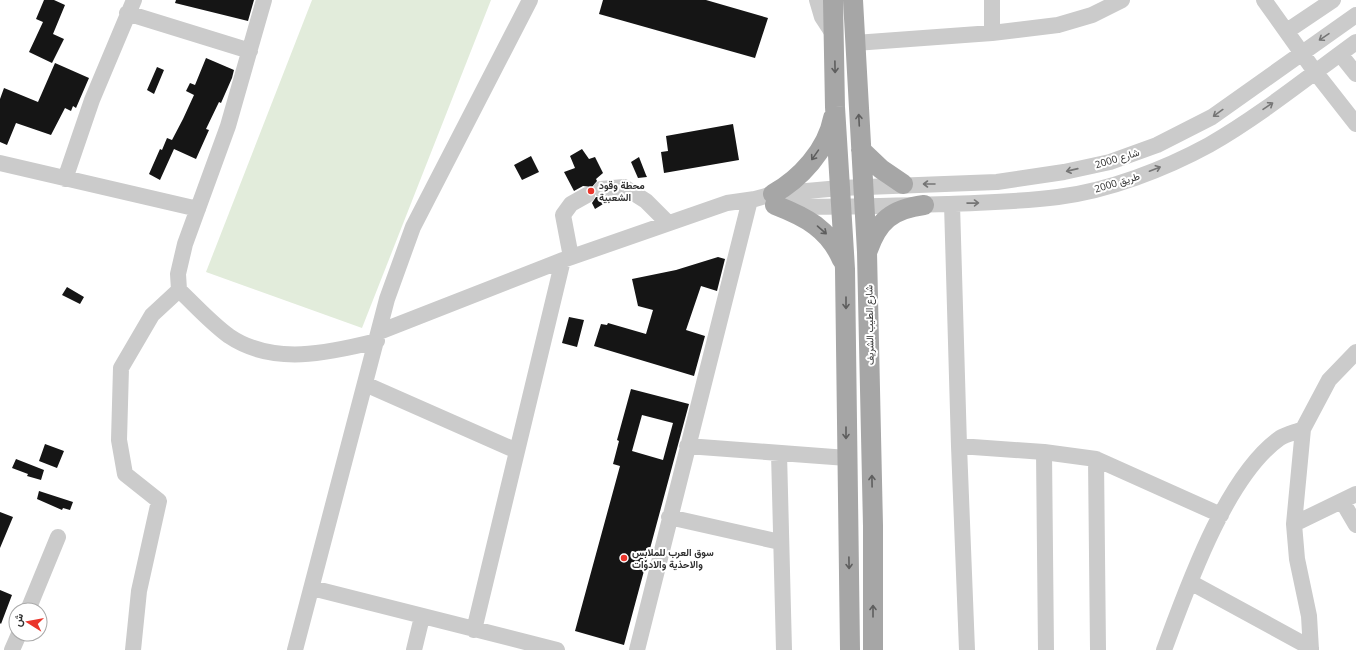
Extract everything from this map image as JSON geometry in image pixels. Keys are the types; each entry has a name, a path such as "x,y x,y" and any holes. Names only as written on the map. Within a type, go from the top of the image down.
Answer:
{"main road":[{"path":"833,0 836,106 845,270 850,650"},
{"name":"شارع الطيب الشريف","path":"853,0 867,252 873,518 874,650"},
{"path":"763,200 789,185 816,155 828,134 836,106"},
{"path":"861,150 880,169 903,184"},
{"path":"763,200 805,218 821,228 838,249 845,270"},
{"path":"867,252 881,223 893,213 908,207 924,205"}],"street":[{"path":"264,0 228,126 185,244 178,274 180,290 229,336 260,350 295,355 349,348 567,258 708,208 727,203 763,200 688,446 669,517 637,650"},
{"path":"295,650 387,299 412,227 530,0"},
{"path":"817,0 822,17 835,37"},
{"path":"992,0 992,33"},
{"path":"855,43 992,33 1058,25 1092,15 1122,0"},
{"path":"1264,0 1301,53 1356,124"},
{"path":"1287,31 1333,0"},
{"path":"66,179 92,100 131,7 250,51"},
{"name":"شارع 2000","path":"763,200 840,188 903,184 997,182 1064,172 1110,162 1157,145 1212,117 1356,15"},
{"name":"طريق 2000","path":"763,200 841,208 998,203 1059,197 1118,183 1173,162 1209,145 1316,73 1356,42"},
{"path":"1340,54 1356,74"},
{"path":"0,163 198,209"},
{"path":"474,630 517,451 567,258 564,216 571,204 594,192 624,187 646,201 668,223"},
{"path":"952,204 967,650"},
{"path":"133,650 139,591 159,501 124,474 119,440 122,368 152,315 180,290"},
{"path":"1311,649 1309,616 1297,559 1294,524 1297,478 1303,429 1329,380 1356,352"},
{"path":"365,384 517,451"},
{"path":"1164,650 1205,546 1241,480 1262,453 1282,437 1303,429"},
{"path":"688,446 847,458"},
{"path":"959,446 1044,452 1096,459 1221,515"},
{"path":"1044,452 1046,650"},
{"path":"779,453 780,542 784,650"},
{"path":"1096,459 1098,650"},
{"path":"1294,524 1349,498 1356,525"},
{"path":"669,517 780,542"},
{"path":"31,602 58,537"},
{"path":"1190,582 1311,649"},
{"path":"312,588 557,650"},
{"path":"414,650 422,617"}],"green space":[{"path":"312,0 491,0 362,328 206,272"}],"building":[{"path":"44,0 54,0 65,5 53,34 64,39 52,63 29,52 43,22 36,19"},
{"path":"176,0 254,0 248,21 175,3"},
{"path":"603,0 706,0 768,18 755,58 599,14"},
{"path":"206,58 234,70 232,78 221,103 219,102 206,129 209,130 196,159 174,149 160,180 149,174 160,149 162,150 167,138 172,140 183,119 194,95 186,91 190,83 195,85"},
{"path":"55,63 89,78 76,108 73,106 71,111 65,108 51,135 16,123 7,145 0,142 0,99 4,88 38,102"},
{"path":"157,67 164,70 154,94 147,90"},
{"path":"733,124 739,160 664,173 661,152 668,151 666,136"},
{"path":"582,149 589,159 595,157 603,173 596,179 597,181 592,187 583,186 574,191 564,172 575,168 570,156"},
{"path":"531,156 539,172 522,180 514,165"},
{"path":"639,157 647,177 638,178 631,162"},
{"path":"596,197 606,198 608,201 595,209 592,203"},
{"path":"718,257 725,259 717,291 701,286 686,330 705,336 694,376 594,346 601,324 607,325 608,323 646,334 653,310 638,306 632,279 676,270"},
{"path":"67,287 84,297 80,304 62,295"},
{"path":"569,317 584,320 577,347 562,343"},
{"path":"631,389 689,404 624,645 575,631 620,466 613,464 619,441 617,440","holes":["642,415 673,423 663,460 632,451"]},
{"path":"45,444 64,451 57,468 39,461"},
{"path":"16,459 44,470 41,480 27,476 28,474 12,468"},
{"path":"39,491 73,502 70,510 63,508 62,510 37,499"},
{"path":"0,512 13,517 0,548"},
{"path":"0,590 12,595 8,602 1,624"}],"place":[{"name":"محطة وقود الشعبية","path":"591,191"},
{"name":"سوق العرب للملابس والاحذية والادوات","path":"624,558"}]}
